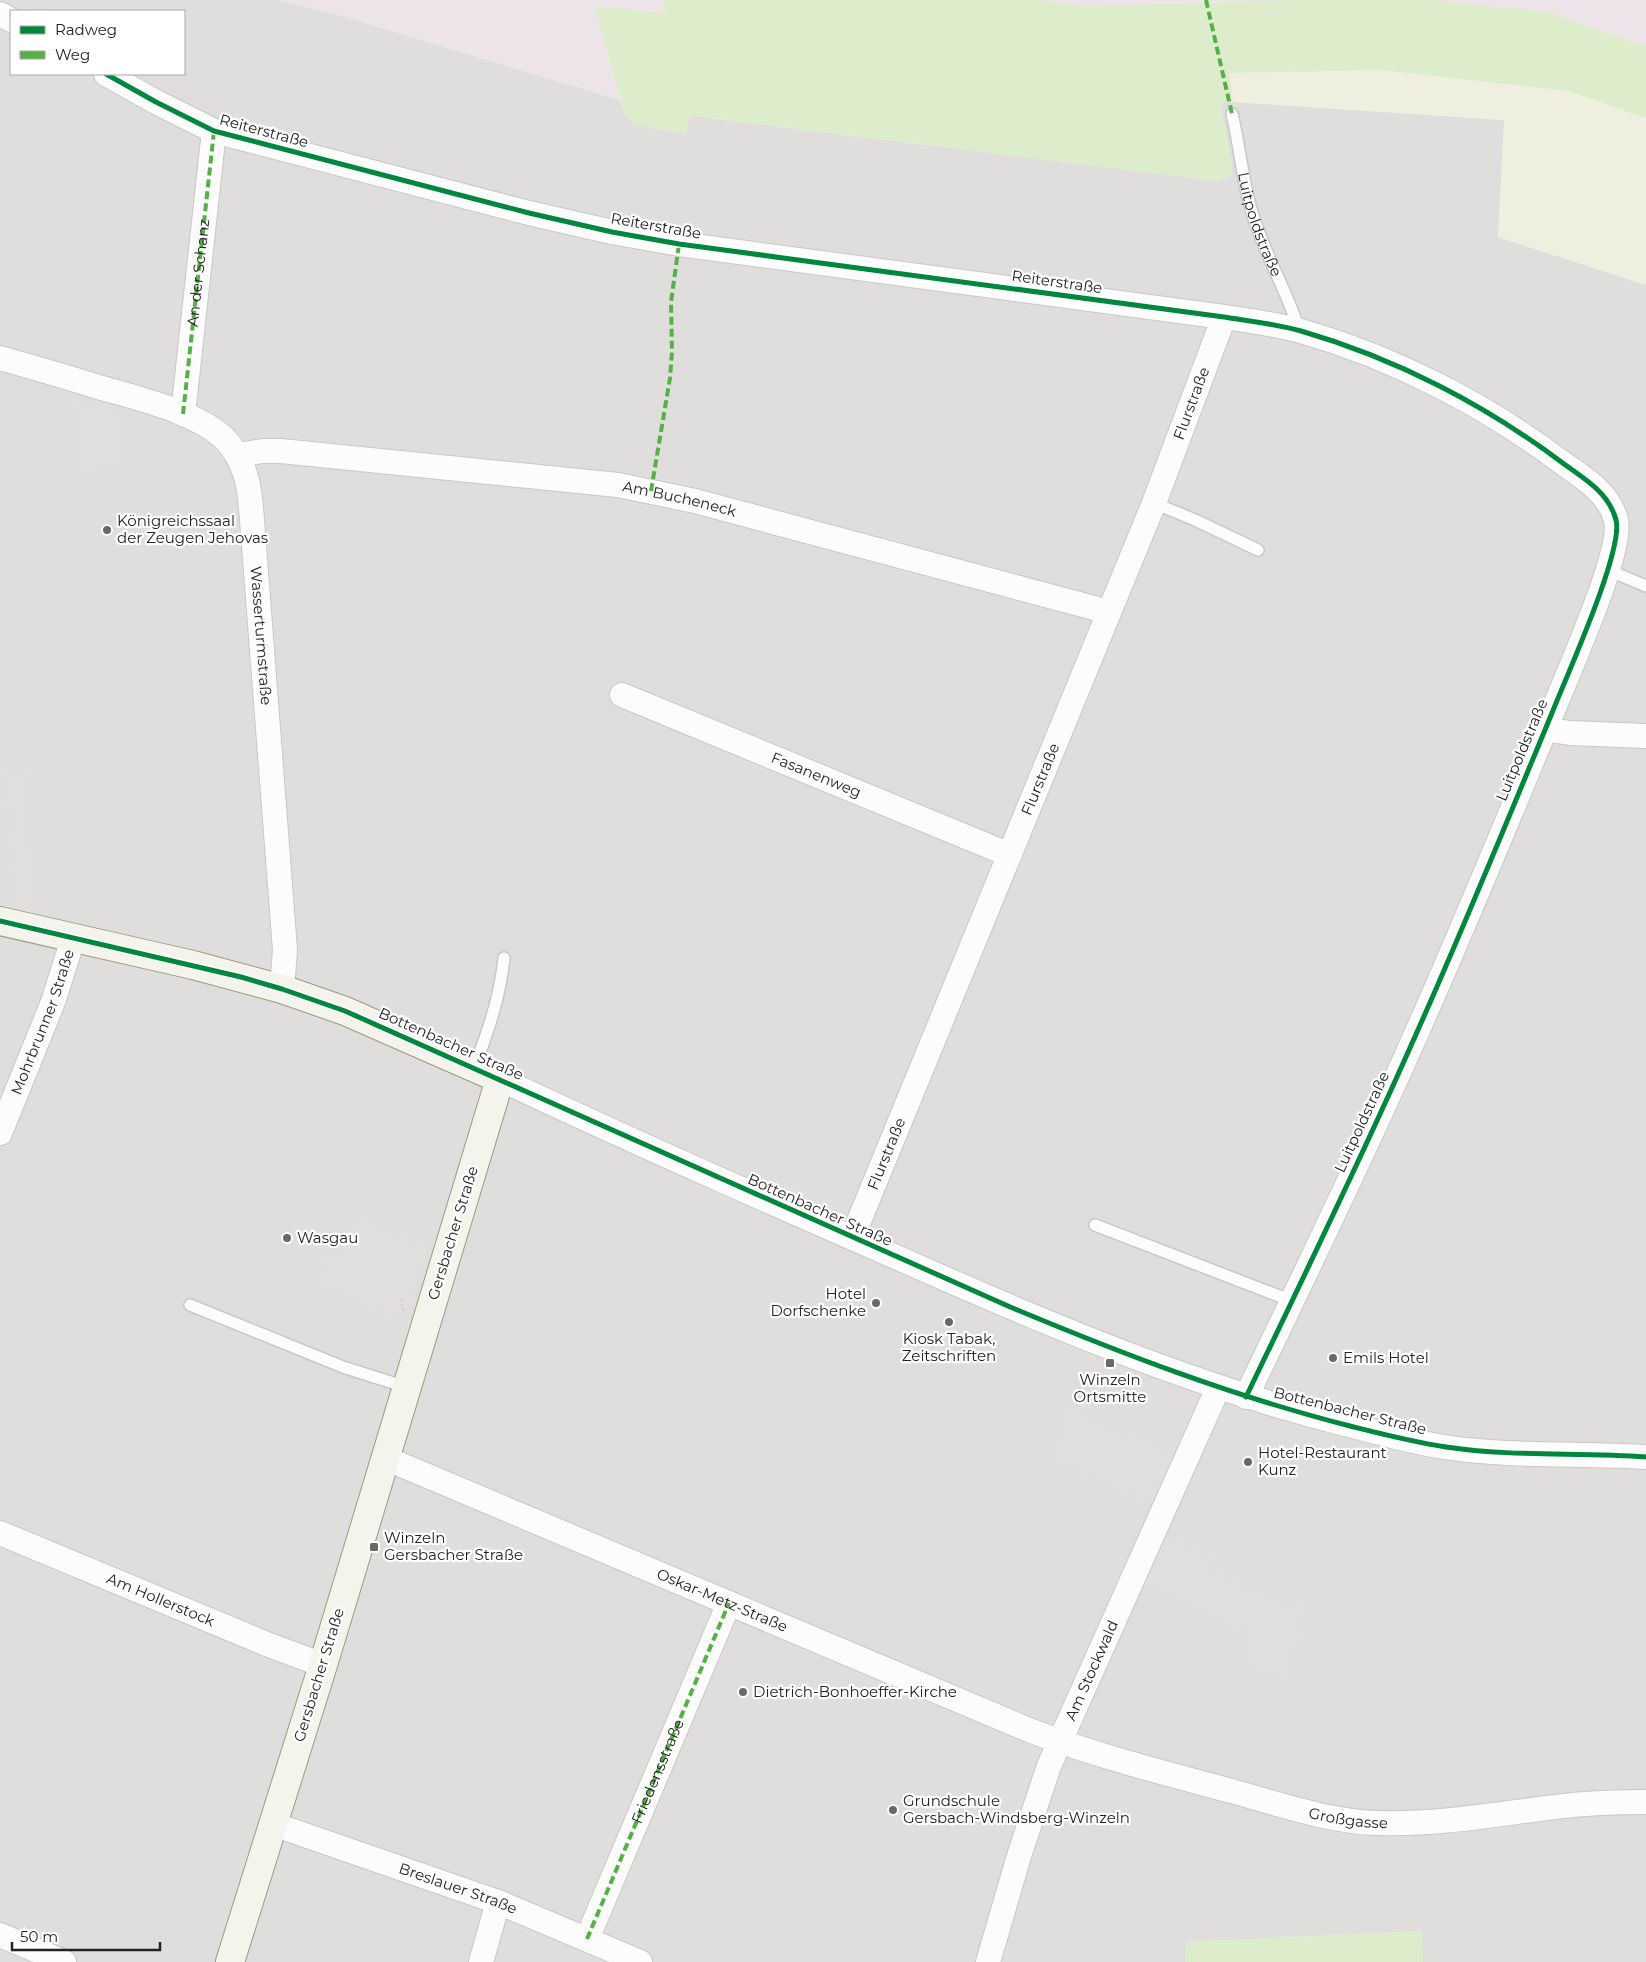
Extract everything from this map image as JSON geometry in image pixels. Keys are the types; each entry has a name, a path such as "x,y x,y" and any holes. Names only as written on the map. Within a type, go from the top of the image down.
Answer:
{"street":[{"name":"Reiterstraße","path":"108,75 214,131 519,210 621,234 679,244 1224,317"},
{"name":"An der Schanz","path":"183,414 214,131"},
{"name":"Luitpoldstraße","path":"1224,317 1299,330 1361,352 1431,382 1492,414 1554,456 1596,488 1613,510 1618,536 1608,570 1545,729 1418,1030 1246,1397"},
{"name":"Flurstraße","path":"852,1238 1154,503 1224,317"},
{"name":"Wasserturmstraße","path":"0,358 141,399 183,414 212,429 228,442 238,455 245,470 250,487 285,950 282,989"},
{"name":"Am Bucheneck","path":"238,455 263,451 282,451 618,485 695,501 1109,612"},
{"name":"Fasanenweg","path":"622,695 1010,855"},
{"path":"1545,729 1570,733 1646,736"},
{"name":"Bottenbacher Straße","path":"0,921 193,965 282,989 345,1011 852,1238 1100,1345 1218,1388 1320,1418 1447,1448 1646,1457"},
{"name":"Mohrbrunner Straße","path":"0,1133 53,1002 73,939"},
{"name":"Gersbacher Straße","path":"230,1962 323,1664 500,1079"},
{"name":"Am Stockwald","path":"988,1962 1036,1800 1059,1742 1218,1388"},
{"name":"Oskar-Metz-Straße","path":"385,1458 1059,1742"},
{"name":"Am Hollerstock","path":"0,1532 269,1645 323,1664"},
{"name":"Friedensstraße","path":"587,1939 729,1603"},
{"name":"Großgasse","path":"1059,1742 1140,1767 1299,1810 1338,1819 1377,1823 1420,1823 1609,1802 1646,1802"},
{"name":"Breslauer Straße","path":"273,1824 498,1902 640,1962"},
{"path":"481,1962 498,1902"},
{"path":"0,1935 64,1962"}],"lane":[{"name":"Luitpoldstraße","path":"1232,114 1246,190 1256,225 1294,312 1299,330"},
{"path":"1154,503 1258,550"},
{"path":"1608,570 1646,586"},
{"path":"474,1068 490,1028 502,984 504,958"},
{"path":"1095,1225 1292,1301"},
{"path":"190,1305 343,1367 406,1387"}],"shaded area":[{"path":"0,0 279,0 335,14 620,100 625,114 634,125 685,133 689,119 692,116 1217,181 1231,176 1232,167 1220,101 1505,120 1498,237 1646,285 1646,1962 1423,1962 1421,1931 1187,1942 1185,1962 0,1962"},
{"path":"279,0 663,0 665,13 594,6 620,100 335,14"},
{"path":"1038,0 1302,0 1083,6"},
{"path":"1429,0 1646,0 1646,46 1547,12"},
{"path":"108,404 109,412 123,411 125,469 77,471 75,405"},
{"path":"0,770 29,773 32,915 9,914 16,860 14,822 12,808 7,807"},
{"path":"354,1218 429,1250 402,1318 316,1284 329,1254 337,1257"},
{"path":"1068,1411 1174,1457 1154,1503 1048,1458"},
{"path":"1167,1537 1211,1558 1207,1567 1229,1580 1276,1600 1305,1608 1285,1681 1242,1667 1248,1632 1148,1583"}],"green space":[{"path":"663,0 1038,0 1083,6 1302,0 1429,0 1547,12 1646,46 1646,118 1569,91 1381,70 1229,73 1233,102 1220,102 1232,167 1231,176 1217,181 693,116 689,119 685,133 634,125 625,114 594,6 665,13"},
{"path":"1381,70 1569,91 1646,118 1646,285 1498,237 1504,120 1233,102 1229,73"},
{"path":"1422,1931 1423,1962 1185,1962 1187,1942"}],"marked path":[{"path":"1206,0 1232,114"},
{"path":"183,414 214,131"},
{"path":"651,491 670,378 672,352 671,302 679,244"},
{"path":"587,1939 729,1603"}],"cycle path":[{"path":"108,75 214,131 529,213 612,232 679,244 1224,317 1301,331 1336,342 1405,369 1471,403 1534,442 1588,481 1602,494 1613,510 1616,520 1616,535 1603,585 1581,644 1486,873 1397,1078 1246,1397"},
{"path":"0,921 241,977 345,1011 1008,1306 1134,1357 1219,1387 1350,1426 1446,1447 1496,1452 1646,1457"}],"place":[{"name":"Königreichssaal der Zeugen Jehovas","path":"107,530"},
{"name":"Wasgau","path":"287,1238"},
{"name":"Hotel Dorfschenke","path":"876,1303"},
{"name":"Kiosk Tabak, Zeitschriften","path":"949,1322"},
{"name":"Emils Hotel","path":"1333,1358"},
{"name":"Winzeln Ortsmitte","path":"1110,1363"},
{"name":"Hotel-Restaurant Kunz","path":"1248,1462"},
{"name":"Winzeln Gersbacher Straße","path":"374,1547"},
{"name":"Dietrich-Bonhoeffer-Kirche","path":"743,1692"},
{"name":"Grundschule Gersbach-Windsberg-Winzeln","path":"893,1810"}]}
